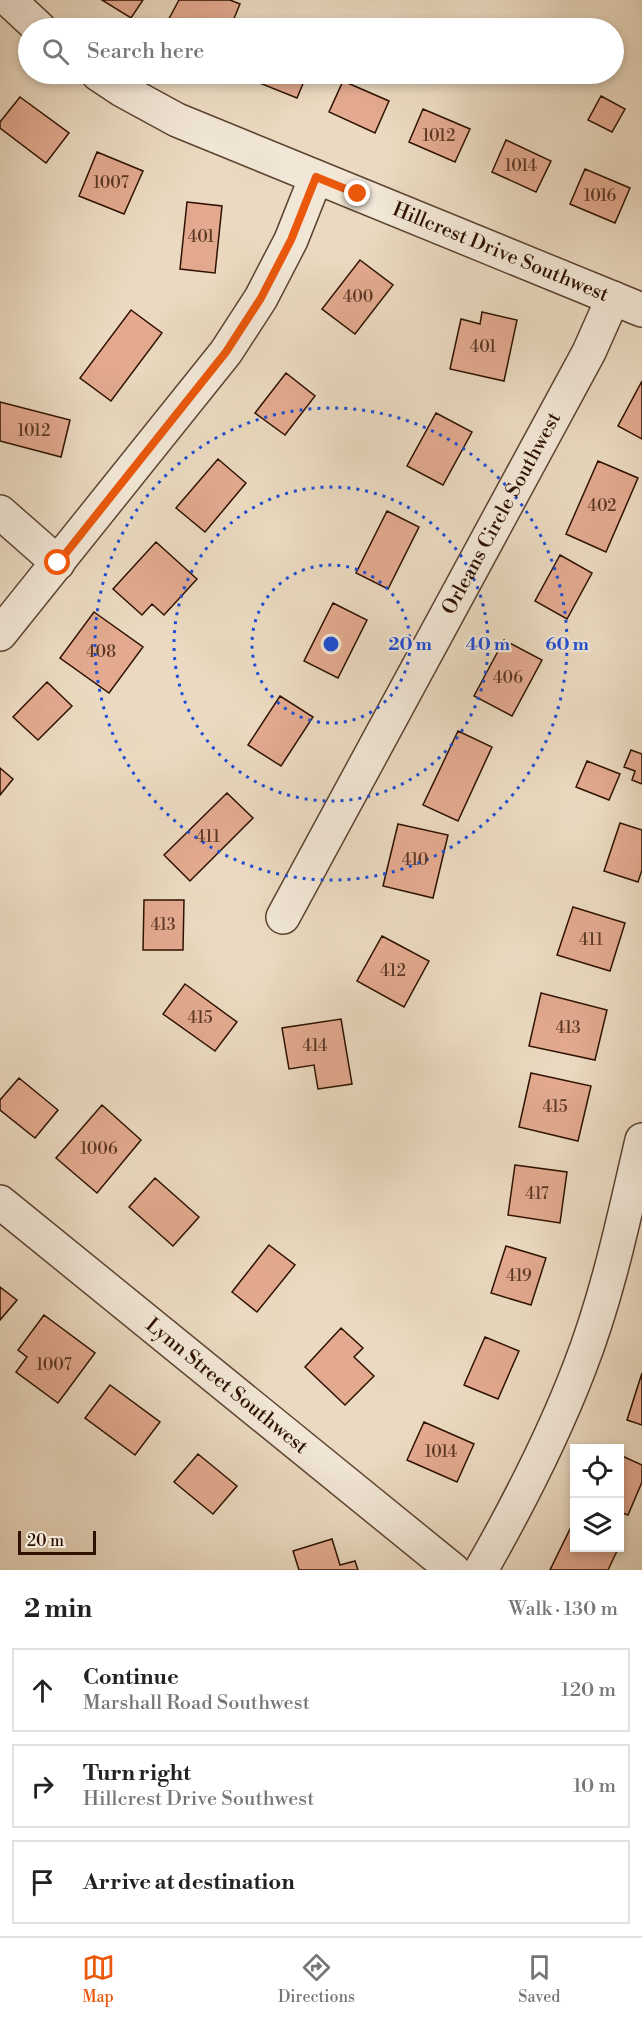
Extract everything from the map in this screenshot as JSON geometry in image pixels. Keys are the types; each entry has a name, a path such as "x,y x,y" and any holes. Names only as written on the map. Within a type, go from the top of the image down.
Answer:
{"street":[{"path":"9,0 28,18"},
{"name":"Hillcrest Drive Southwest","path":"113,84 177,120 628,304"},
{"path":"0,634 226,352 261,298 291,240 316,177"},
{"name":"Orleans Circle Southwest","path":"284,917 589,352 628,304"},
{"path":"0,513 58,563"},
{"path":"481,1570 548,1444 580,1367 610,1272 642,1140"},
{"name":"Lynn Street Southwest","path":"0,1203 453,1570"}],"building":[{"path":"102,0 143,0 131,18"},
{"path":"179,0 230,0 240,4 234,18 169,18"},
{"path":"262,84 303,84 297,98"},
{"path":"342,84 350,84 389,101 375,133 329,112"},
{"path":"601,96 625,109 612,132 588,120"},
{"path":"20,97 69,133 46,163 0,128 0,122"},
{"path":"423,109 470,129 455,162 409,142"},
{"path":"506,140 551,161 536,192 492,172"},
{"path":"97,152 143,171 124,214 79,196"},
{"path":"585,169 630,188 615,223 570,204"},
{"path":"187,202 222,206 215,273 180,269"},
{"path":"360,260 393,285 355,334 322,309"},
{"path":"131,310 162,333 111,401 80,378"},
{"path":"482,312 517,320 504,381 450,369 461,319 480,324"},
{"path":"286,373 315,396 285,435 255,413"},
{"path":"642,381 642,439 618,426"},
{"path":"0,402 70,420 61,457 0,441"},
{"path":"436,413 472,432 443,485 407,466"},
{"path":"218,459 246,483 205,532 176,508"},
{"path":"598,461 638,478 606,552 566,534"},
{"path":"387,511 419,527 388,589 356,573"},
{"path":"156,542 197,579 164,615 152,604 142,615 113,589"},
{"path":"560,555 592,573 567,619 535,601"},
{"path":"333,603 367,620 338,678 304,661"},
{"path":"94,612 143,647 109,693 60,658"},
{"path":"504,640 542,660 512,716 474,696"},
{"path":"47,682 72,706 38,740 13,717"},
{"path":"280,696 313,717 281,766 248,745"},
{"path":"458,731 492,747 458,821 423,805"},
{"path":"631,750 642,754 642,784 632,780 635,771 624,767"},
{"path":"587,761 620,774 609,800 576,787"},
{"path":"0,768 13,779 0,795"},
{"path":"227,793 253,818 190,881 164,855"},
{"path":"620,823 642,830 642,870 638,882 604,871"},
{"path":"398,824 448,835 433,898 383,886"},
{"path":"144,900 184,900 183,950 143,950"},
{"path":"573,907 625,923 610,971 557,955"},
{"path":"382,936 429,961 404,1007 357,981"},
{"path":"185,984 237,1022 215,1051 163,1014"},
{"path":"541,993 607,1010 595,1060 529,1046"},
{"path":"341,1019 352,1084 318,1089 314,1065 289,1069 282,1028"},
{"path":"531,1073 591,1086 578,1141 519,1127"},
{"path":"19,1078 58,1110 35,1138 0,1110 0,1100"},
{"path":"102,1105 141,1140 97,1193 56,1158"},
{"path":"515,1165 567,1172 560,1223 508,1215"},
{"path":"155,1178 199,1217 173,1246 129,1207"},
{"path":"269,1245 295,1265 257,1312 232,1292"},
{"path":"506,1246 546,1258 531,1305 491,1293"},
{"path":"0,1287 17,1300 0,1320"},
{"path":"44,1315 95,1353 58,1403 16,1372 27,1357 18,1350"},
{"path":"341,1328 363,1348 354,1357 374,1376 345,1405 305,1367"},
{"path":"485,1337 519,1351 498,1399 464,1385"},
{"path":"642,1373 642,1425 627,1420"},
{"path":"110,1385 160,1422 135,1455 85,1418"},
{"path":"424,1422 474,1444 457,1482 407,1460"},
{"path":"198,1454 237,1486 213,1514 174,1482"},
{"path":"624,1457 642,1465 642,1482 628,1515 624,1514"},
{"path":"570,1529 570,1552 617,1552 608,1570 550,1570"},
{"path":"332,1539 340,1565 355,1561 358,1570 299,1570 293,1551"}],"route":[{"path":"58,563 226,352 261,298 291,240 316,177 358,194"}]}
